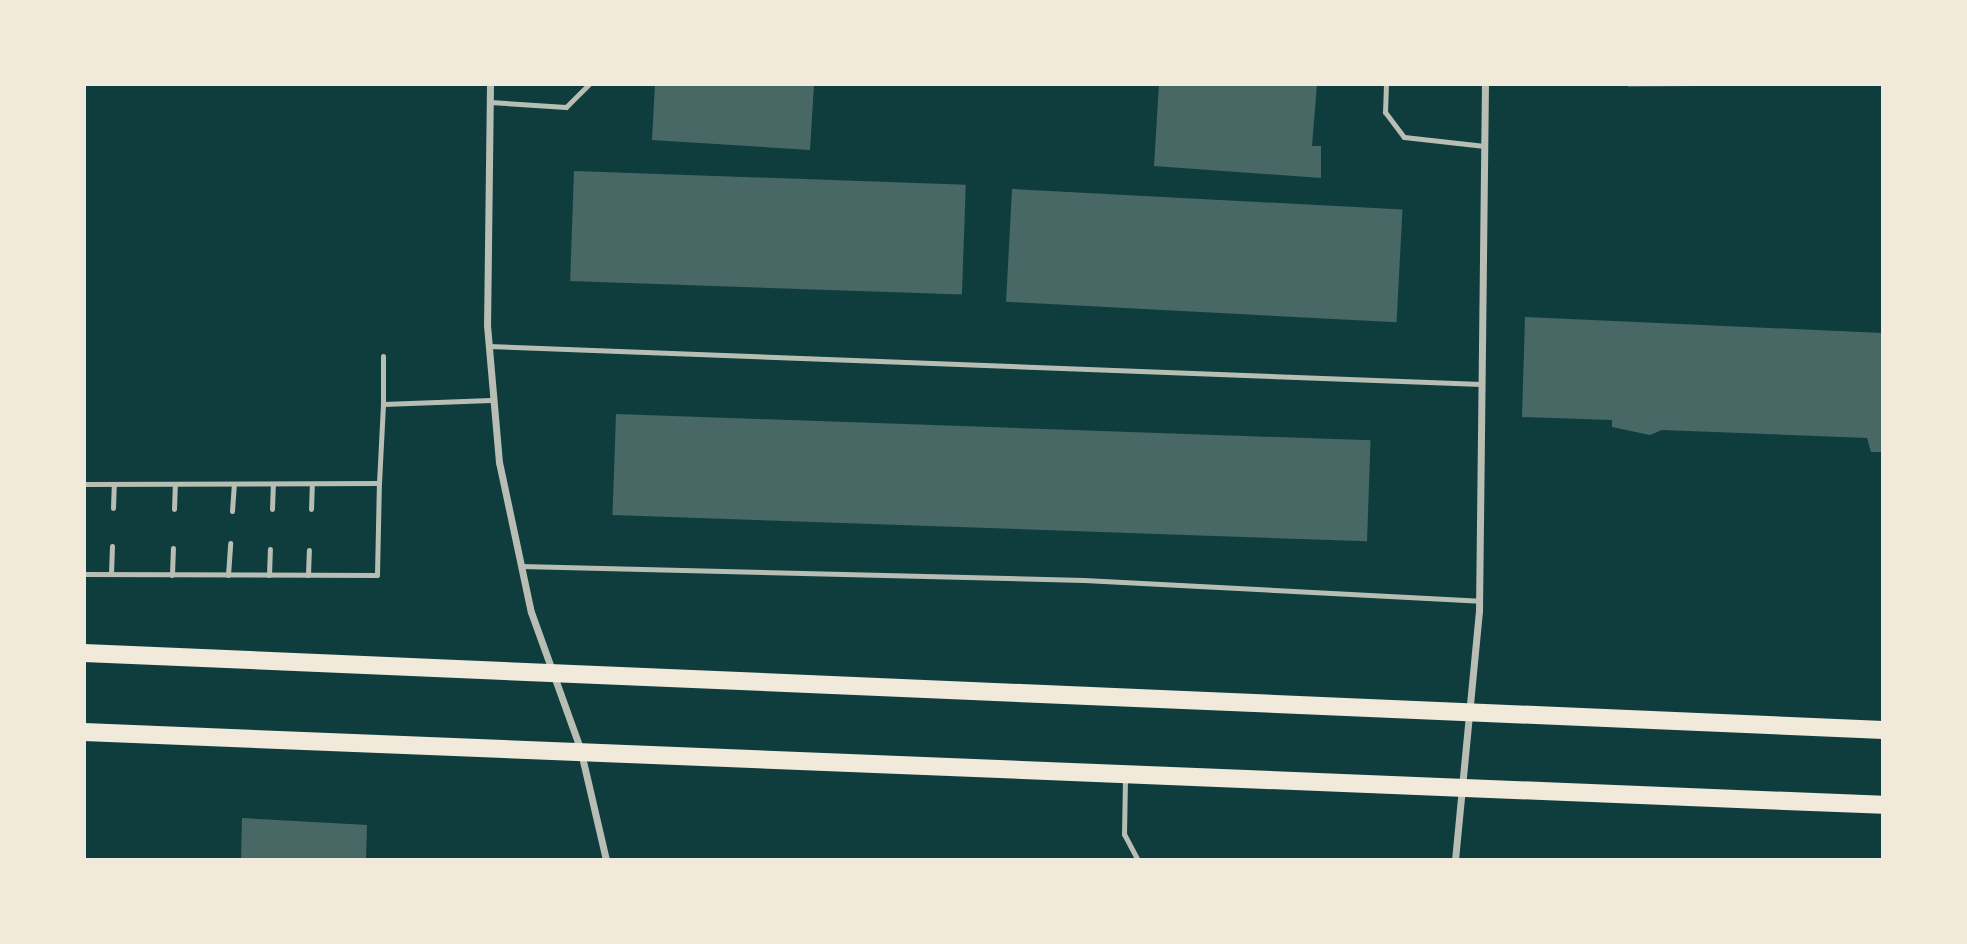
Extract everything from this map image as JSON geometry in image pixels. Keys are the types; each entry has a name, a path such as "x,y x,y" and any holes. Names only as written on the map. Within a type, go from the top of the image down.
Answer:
{"main road":[{"path":"84,653 1883,730"},
{"path":"84,732 580,748 1883,805"}],"street":[{"path":"490,84 488,346 491,400 520,566 580,748 606,860"},
{"path":"1455,860 1479,601 1485,84"}],"lane":[{"path":"490,102 566,107 589,84"},
{"path":"1386,84 1385,112 1405,137 1484,146"},
{"path":"488,346 1481,384"},
{"path":"84,574 377,575 383,356"},
{"path":"383,404 491,400"},
{"path":"84,484 379,483"},
{"path":"113,508 114,484"},
{"path":"174,509 175,485"},
{"path":"232,511 234,485"},
{"path":"272,509 273,485"},
{"path":"311,509 312,485"},
{"path":"228,575 230,543"},
{"path":"111,574 112,546"},
{"path":"172,575 173,548"},
{"path":"269,575 270,549"},
{"path":"308,575 309,550"},
{"path":"520,566 1084,580 1479,601"},
{"path":"1125,771 1124,834 1138,860"}],"building":[{"path":"655,84 814,84 810,150 652,140"},
{"path":"1159,84 1317,84 1312,146 1321,146 1321,178 1154,166"},
{"path":"1628,84 1698,84 1698,86 1628,87"},
{"path":"574,171 966,185 962,295 570,281"},
{"path":"1012,189 1402,209 1397,322 1006,302"},
{"path":"1525,317 1883,333 1883,452 1871,452 1867,438 1662,430 1650,435 1612,427 1612,420 1522,417"},
{"path":"616,414 1371,440 1367,541 612,515"},
{"path":"242,818 367,825 366,860 241,860"}]}
